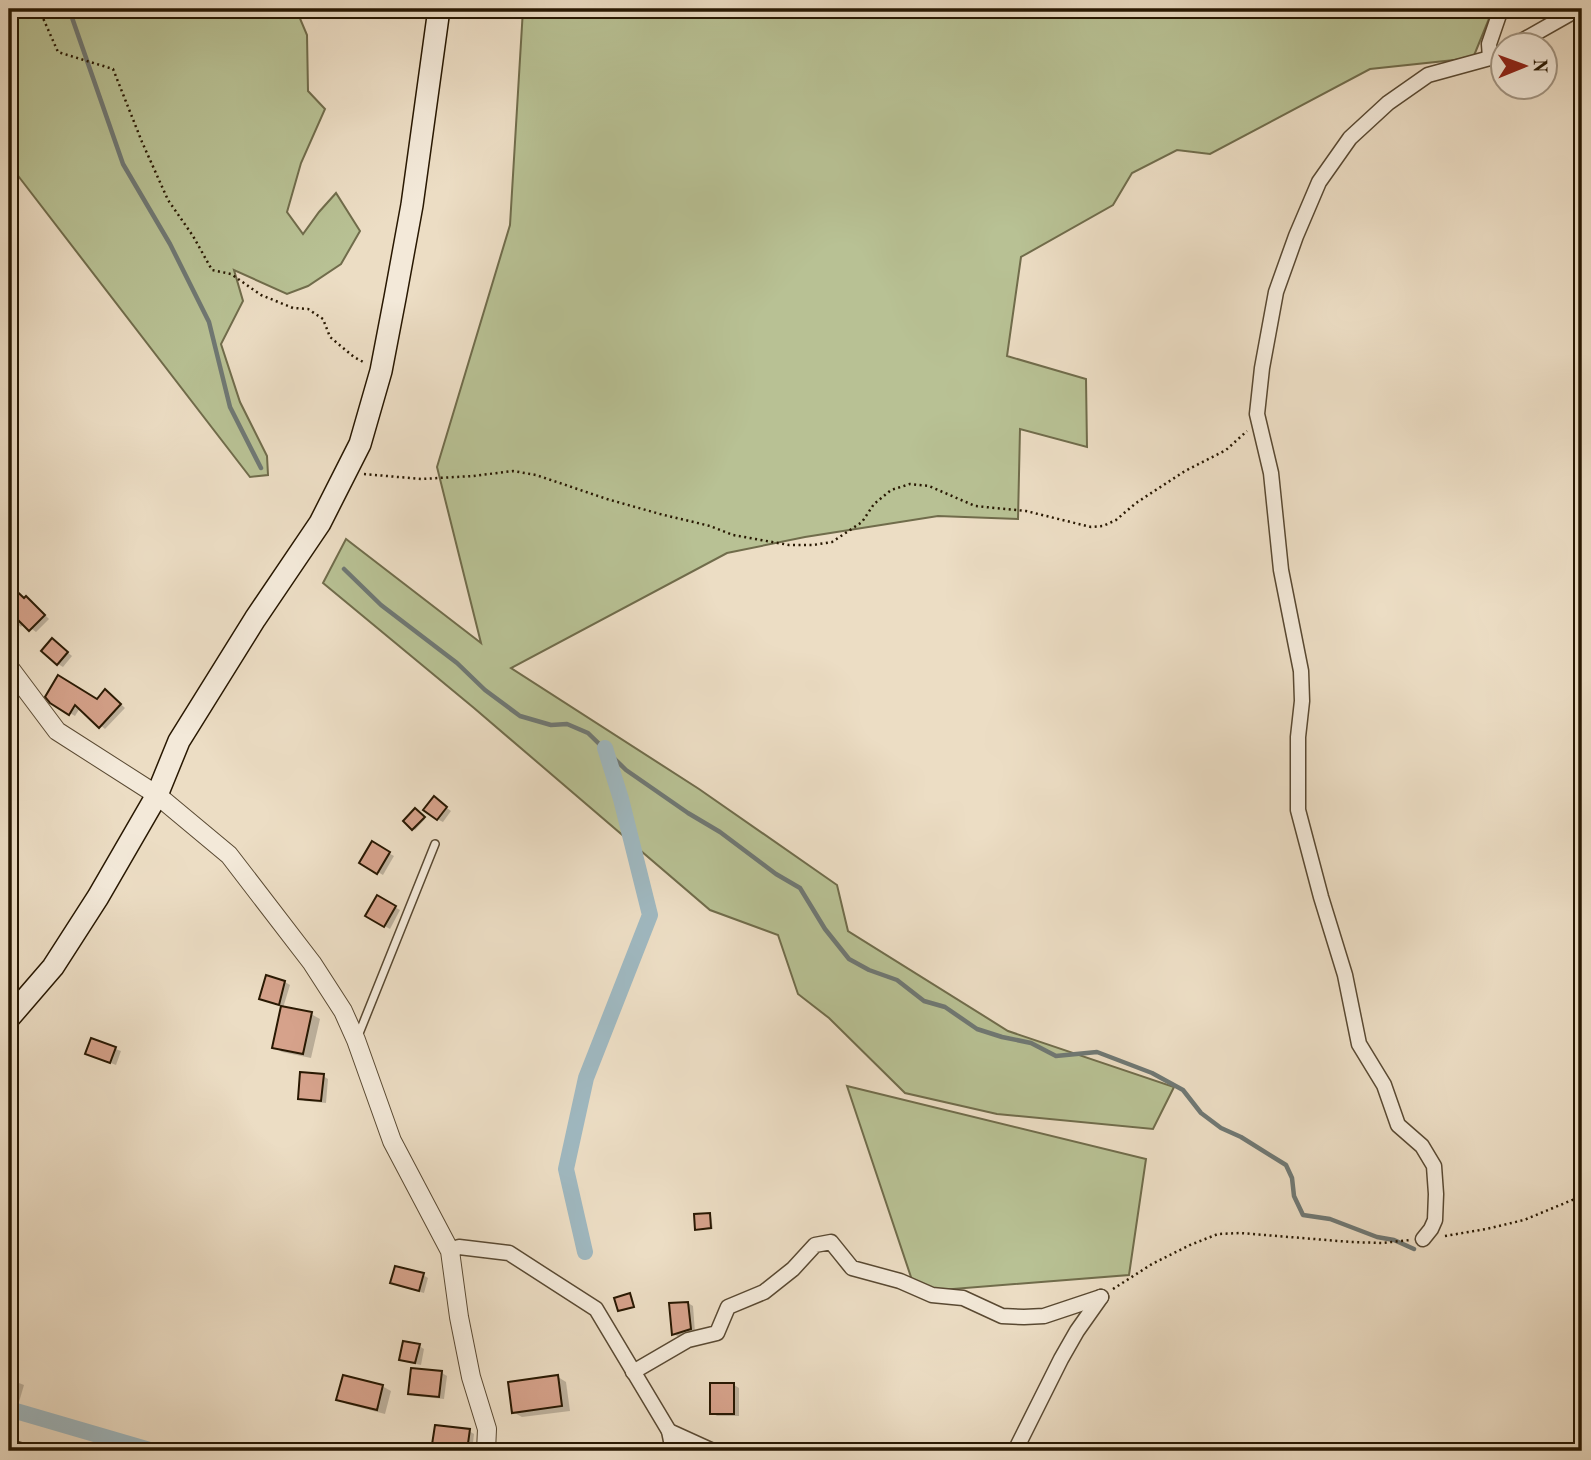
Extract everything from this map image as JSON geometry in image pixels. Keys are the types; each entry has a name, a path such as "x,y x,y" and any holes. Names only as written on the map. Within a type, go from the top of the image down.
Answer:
{"main road":[{"path":"9,1018 53,967 98,897 157,795 179,741 255,619 320,523 360,444 381,371 412,205 439,9"}],"street":[{"path":"1493,32 1501,9"},
{"path":"1538,32 1573,12 1582,10"},
{"path":"1423,1239 1435,1220 1434,1166 1422,1146 1398,1125 1384,1085 1359,1044 1345,975 1298,810 1301,671 1281,570 1271,473 1258,414 1262,368 1276,292 1319,182 1350,138 1388,103 1429,75 1490,56"},
{"path":"9,667 57,731 157,795 229,855 312,963 342,1011 356,1040 392,1141 450,1251 471,1377 486,1429 486,1451"},
{"path":"633,1372 688,1340 717,1333 728,1307 764,1292 793,1269 816,1245 831,1242 852,1268 900,1281 932,1295 963,1298 1002,1316 1044,1316 1101,1297"},
{"path":"450,1251 459,1247 509,1253 596,1310 669,1431 673,1451"},
{"path":"1015,1451 1061,1359 1101,1297"},
{"path":"669,1431 713,1451"}],"lane":[{"path":"356,1040 435,844"},
{"path":"9,1443 34,1451"}],"path":[{"path":"39,9 58,52 113,69 168,200 212,270 230,274 272,300 293,308 308,309 323,319 330,337 354,357 381,371"},
{"path":"347,473 421,479 513,471 536,475 607,499 710,526 733,535 789,545 832,542 862,522 874,504 891,490 910,484 929,486 975,506 1026,511 1091,527 1103,526 1116,520 1176,476 1226,450 1252,427 1258,414"},
{"path":"1101,1297 1152,1264 1218,1234 1240,1233 1382,1243 1423,1239 1524,1220 1582,1196"}],"green space":[{"path":"9,9 296,9 307,35 308,91 325,109 301,163 287,212 303,234 336,193 360,231 341,264 308,286 287,294 234,270 243,301 221,344 240,402 267,456 268,475 250,477 9,164"},
{"path":"523,9 1493,9 1473,58 1370,69 1210,154 1177,150 1132,173 1113,205 1021,257 1007,356 1086,379 1087,447 1020,429 1018,519 938,516 805,537 727,553 511,668 699,789 837,885 848,931 1008,1031 1174,1087 1153,1129 997,1114 905,1093 829,1018 798,994 778,935 710,910 323,583 346,539 481,643 437,467 510,225"},
{"path":"847,1086 1146,1159 1129,1275 916,1292"}],"building":[{"path":"9,584 45,615 29,631 19,621 9,632"},
{"path":"52,638 68,652 57,665 41,651"},
{"path":"58,675 97,699 105,689 121,704 99,728 75,705 69,715 45,697"},
{"path":"434,796 447,807 437,820 423,810"},
{"path":"415,808 425,817 412,830 403,821"},
{"path":"372,841 390,852 377,874 359,863"},
{"path":"377,895 396,906 384,927 365,916"},
{"path":"266,975 285,981 279,1005 259,999"},
{"path":"281,1006 312,1012 303,1054 272,1048"},
{"path":"91,1038 116,1047 110,1063 85,1054"},
{"path":"300,1072 324,1074 321,1101 298,1099"},
{"path":"710,1213 711,1228 695,1230 694,1214"},
{"path":"395,1266 424,1273 419,1291 390,1283"},
{"path":"630,1293 634,1307 618,1311 614,1298"},
{"path":"688,1302 691,1329 672,1335 669,1303"},
{"path":"403,1341 420,1344 415,1363 399,1360"},
{"path":"411,1368 442,1371 439,1397 408,1394"},
{"path":"343,1375 383,1385 377,1410 336,1400"},
{"path":"558,1375 562,1406 512,1413 508,1382"},
{"path":"710,1383 734,1383 734,1414 710,1414"},
{"path":"435,1425 470,1429 467,1451 431,1451"}],"waterway":[{"path":"69,9 123,164 170,244 209,322 230,407 261,468"},
{"path":"344,569 381,605 457,663 485,690 520,716 551,725 567,724 588,733 626,770 800,888 825,929 849,959 897,980 924,1001 945,1007 977,1029 1031,1043 1056,1056 1097,1052 1152,1073 1183,1090 1201,1113 1221,1128 1286,1165 1292,1178 1294,1196 1303,1215 1330,1219 1414,1249"},
{"path":"585,1252 566,1169 586,1078 650,915 621,799 605,748"},
{"path":"9,1409 153,1451"}]}
